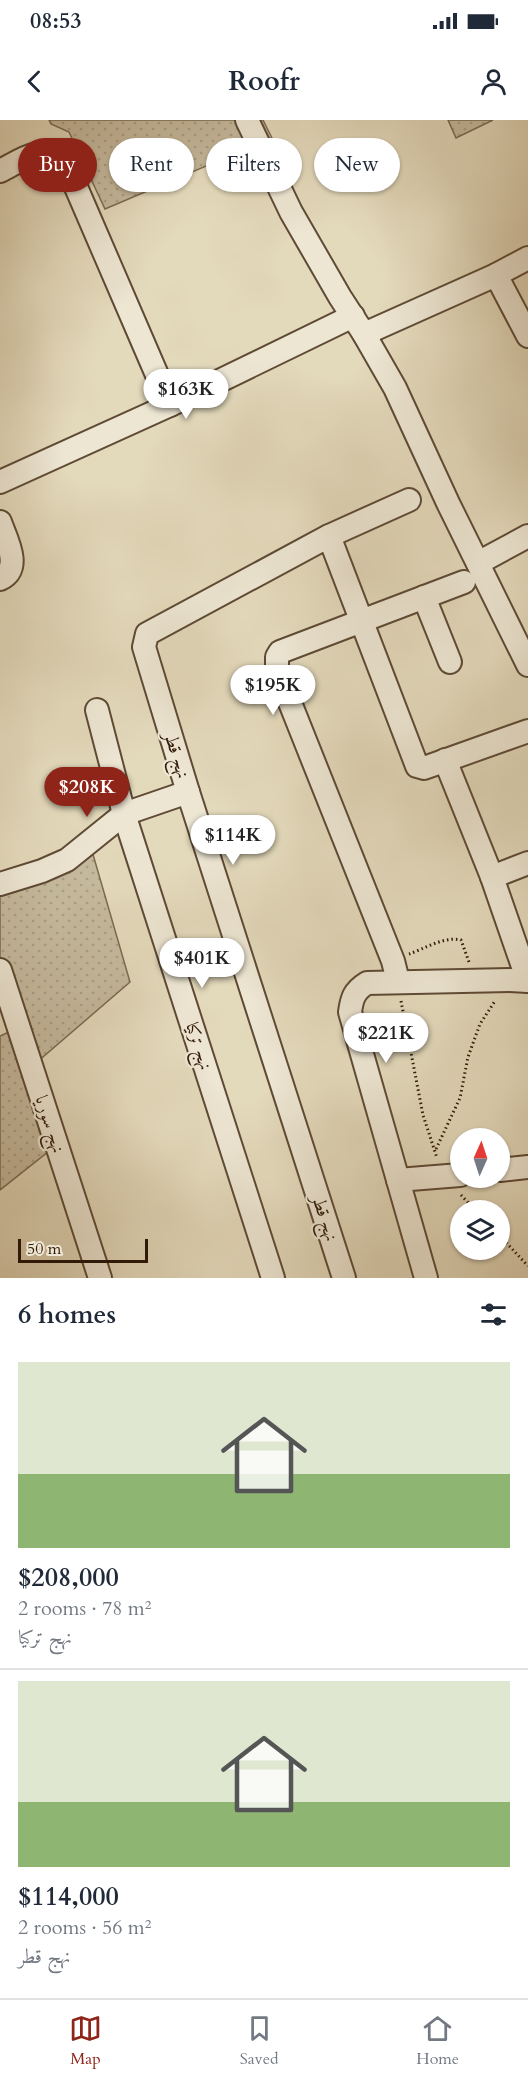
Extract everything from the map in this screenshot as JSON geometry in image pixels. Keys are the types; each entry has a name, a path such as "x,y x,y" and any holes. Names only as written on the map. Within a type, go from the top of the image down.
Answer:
{"street":[{"path":"247,120 291,212 395,388 528,665"},
{"path":"0,171 36,153 52,152 63,157 170,405"},
{"path":"0,482 170,405 359,325 496,275 528,258"},
{"path":"496,275 528,336"},
{"name":"نهج قطر","path":"344,1278 188,792 144,646 147,634 329,536 410,500"},
{"path":"0,522 12,558 12,568 7,576 0,579"},
{"path":"329,536 417,766 424,768 528,731"},
{"path":"478,563 528,536"},
{"path":"395,971 277,670 277,657 280,652 464,582"},
{"path":"424,597 450,662"},
{"name":"نهج تركيا","path":"97,710 124,814 273,1278"},
{"path":"426,1278 350,1012 356,990 395,971 476,980 522,981 492,877 445,760"},
{"path":"0,884 42,871 67,860 124,814 188,792"},
{"path":"492,877 528,863"},
{"name":"نهج سوريا","path":"0,970 100,1278"},
{"path":"510,1169 528,1167"},
{"path":"398,1180 450,1176"}],"path":[{"path":"450,1173 435,1150 423,1114 395,971 448,939 456,939 461,940 476,980"},
{"path":"435,1150 460,1098 468,1057 480,1024 522,981"},
{"path":"510,1247 528,1266"}],"shaded area":[{"path":"49,120 263,120 272,138 206,138 206,166 194,171 194,138 109,138 109,192 145,192 105,209 97,192 97,138 72,138 69,132 51,124"},
{"path":"448,120 493,120 456,138"},
{"path":"92,851 130,982 36,1063 63,1140 0,1190 0,1036 11,1031 0,997 0,893"}]}
